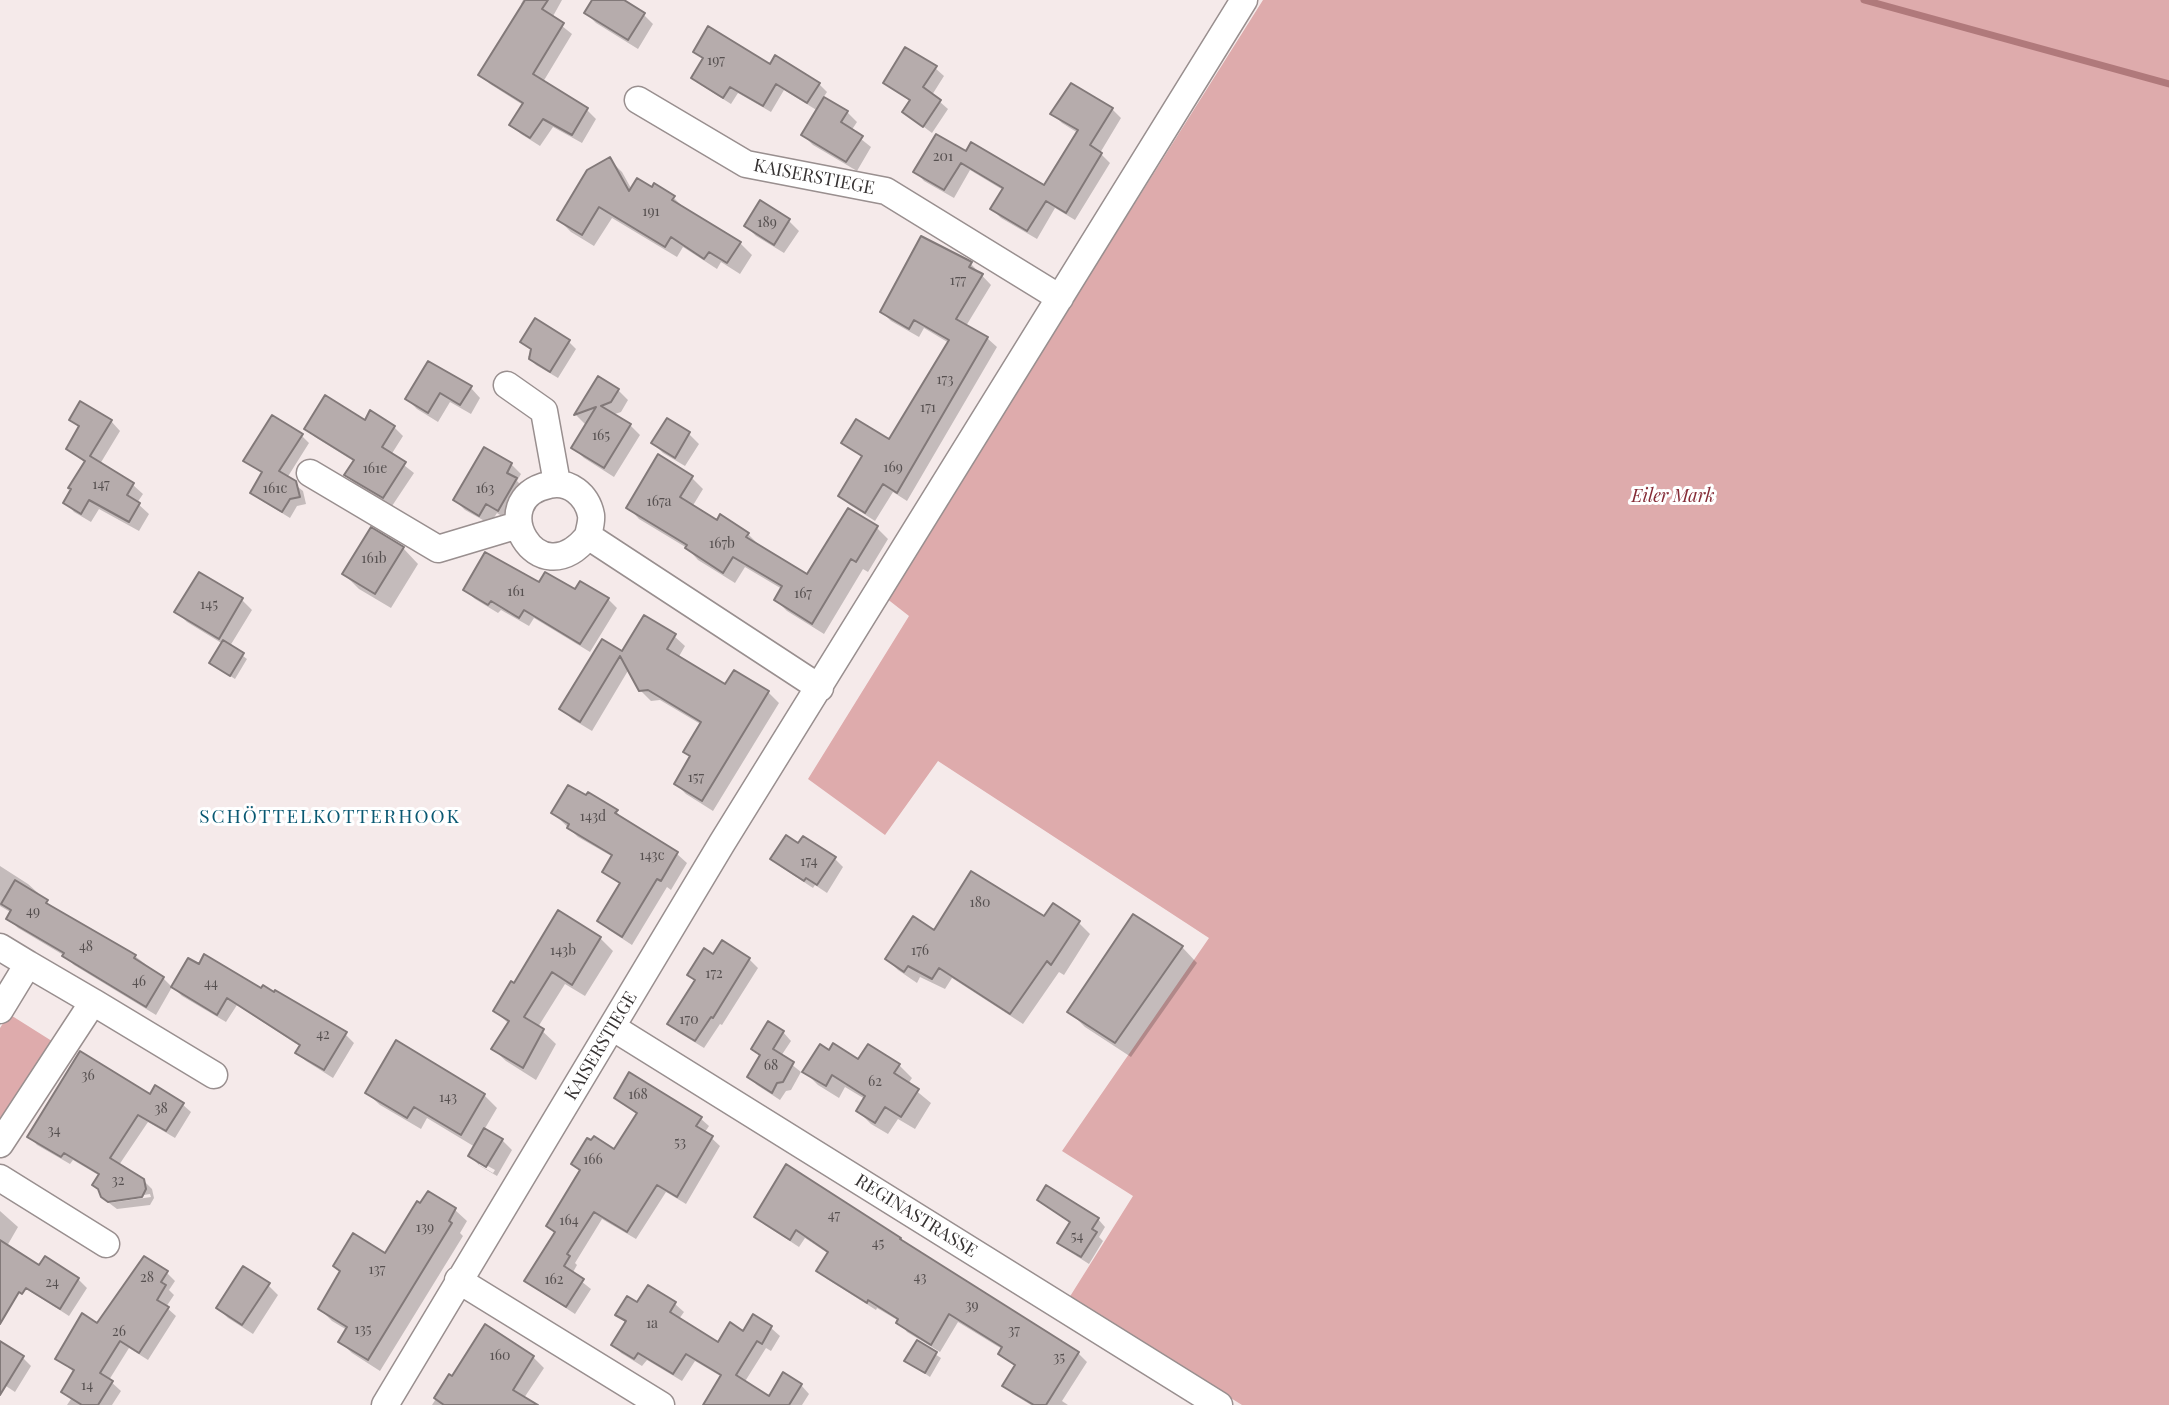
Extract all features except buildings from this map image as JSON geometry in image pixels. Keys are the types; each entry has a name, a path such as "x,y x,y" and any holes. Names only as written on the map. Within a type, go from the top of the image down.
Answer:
{"street":[{"name":"KAISERSTIEGE","path":"384,1405 715,855 1244,0"},
{"name":"KAISERSTIEGE","path":"638,100 747,164 886,191 1060,298"},
{"path":"507,385 544,411 557,483"},
{"path":"310,473 438,549 518,525"},
{"path":"557,483 572,487 585,499 592,518 588,536 578,549 563,556 545,556 532,549 523,539 518,525 518,513 524,499 537,487 557,483"},
{"path":"588,536 820,688"},
{"path":"0,947 214,1075"},
{"path":"0,1010 28,964"},
{"path":"0,1144 93,1002"},
{"name":"REGINASTRASSE","path":"612,1027 1219,1405"},
{"path":"0,1178 106,1244"},
{"path":"458,1280 661,1405"}],"green space":[{"name":"Eiler Mark","path":"1263,0 2169,0 2169,1405 1242,1405 1069,1298 1133,1196 1062,1151 1209,938 938,761 885,835 808,779 909,616 886,598"},
{"path":"9,1014 55,1043 0,1128 0,1028"}],"waterway":[{"path":"1864,0 2169,84"}],"district":[{"name":"SCHÖTTELKOTTERHOOK","path":"330,817"}]}
